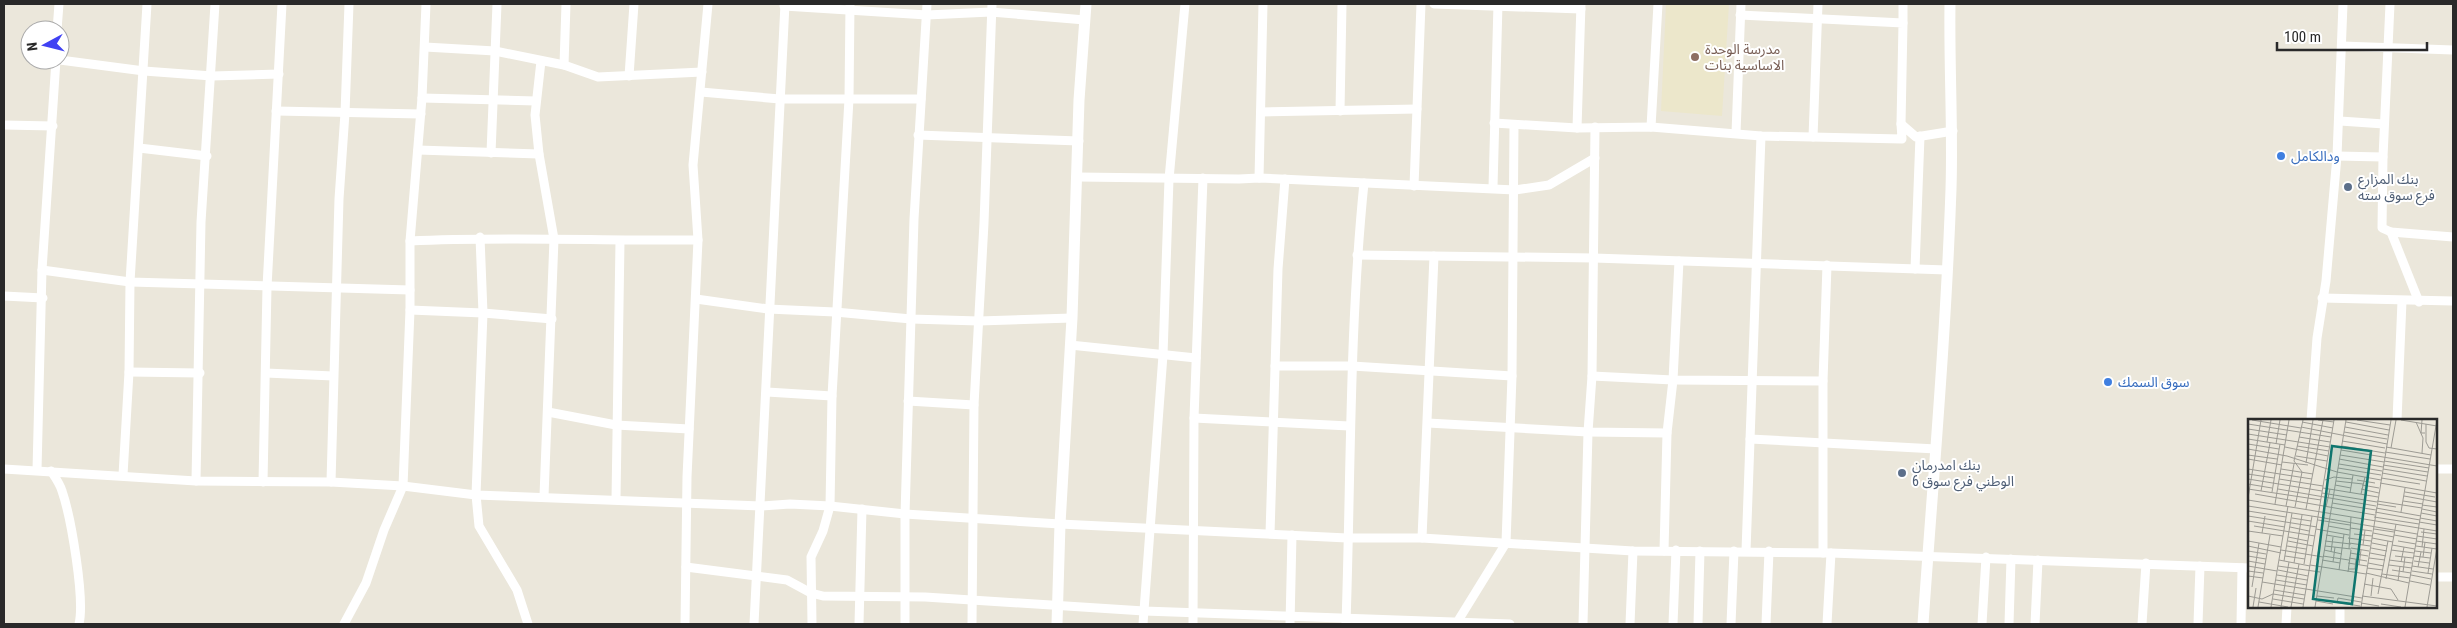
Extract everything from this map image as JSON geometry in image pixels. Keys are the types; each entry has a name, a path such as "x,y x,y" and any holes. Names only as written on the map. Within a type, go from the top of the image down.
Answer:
{"street":[{"path":"58,20 59,4"},
{"path":"123,476 129,372 130,282 147,4"},
{"path":"196,481 200,373 199,285 212,76 214,4"},
{"path":"263,482 267,287 282,4"},
{"path":"331,482 339,199 346,113 349,4"},
{"path":"344,624 366,584 384,530 403,486 410,310 410,241 421,114 426,4"},
{"path":"491,153 497,4"},
{"path":"564,65 566,4"},
{"path":"629,76 634,4"},
{"path":"685,624 689,429 698,240 693,165 708,4"},
{"path":"904,624 906,597 905,514 908,401 918,135 928,4"},
{"path":"1057,624 1060,524 1078,177 1079,100 1086,4"},
{"path":"1143,624 1152,527 1163,355 1169,179 1185,4"},
{"path":"1259,178 1263,4"},
{"path":"1340,111 1342,4"},
{"path":"1414,186 1421,4"},
{"path":"1434,4 1581,6 1577,128"},
{"path":"1651,127 1658,4"},
{"path":"1736,133 1741,4"},
{"path":"1813,137 1818,4"},
{"path":"1494,123 1577,128 1651,127 1761,136 1902,139 1900,124 1904,4"},
{"path":"1923,624 1947,270 1953,131 1949,74 1950,4"},
{"path":"2311,419 2318,330 2340,121 2343,4"},
{"path":"2390,4 2382,157 2382,228 2391,232 2453,237"},
{"path":"754,624 767,392 768,309 785,5 850,6 928,15 991,8 1085,20"},
{"path":"812,624 811,558 823,531 830,506 832,396 848,99 850,6"},
{"path":"1493,187 1498,6"},
{"path":"972,624 971,517 974,405 988,139 991,8"},
{"path":"1740,15 1903,23"},
{"path":"425,46 495,51 564,65 598,77 702,72"},
{"path":"2342,46 2389,46 2453,50"},
{"path":"541,60 536,101 539,154 554,239 544,496"},
{"path":"70,61 144,71 212,76 279,74"},
{"path":"37,470 43,298 42,270 56,70"},
{"path":"701,92 780,98 921,99"},
{"path":"422,98 536,101"},
{"path":"1261,112 1417,108"},
{"path":"276,111 421,114"},
{"path":"2340,121 2384,124"},
{"path":"1900,124 1916,137 1953,131"},
{"path":"4,125 53,126"},
{"path":"1456,623 1506,543 1512,376 1515,190 1514,125"},
{"path":"1583,624 1588,432 1592,376 1595,127"},
{"path":"918,135 1079,141"},
{"path":"1746,551 1758,263 1761,136"},
{"path":"1915,269 1920,136"},
{"path":"139,148 207,156"},
{"path":"418,150 539,154"},
{"path":"2337,156 2382,157"},
{"path":"1078,177 1259,178 1414,186 1493,187 1515,190 1549,185 1595,158"},
{"path":"1193,624 1194,418 1203,178"},
{"path":"1270,534 1278,269 1285,179"},
{"path":"1346,622 1349,426 1357,255 1364,183"},
{"path":"2391,232 2419,302"},
{"path":"410,241 480,237 620,241 698,240"},
{"path":"480,237 483,313 476,495 481,531 517,590 528,624"},
{"path":"616,499 620,241"},
{"path":"1357,255 1594,258 1947,270"},
{"path":"1422,538 1434,256"},
{"path":"1664,551 1667,433 1673,380 1679,261"},
{"path":"1827,265 1823,381 1827,624"},
{"path":"42,270 130,282 410,290"},
{"path":"4,296 43,298"},
{"path":"2322,298 2419,302 2453,301"},
{"path":"696,299 768,309 911,318 979,321 1072,318"},
{"path":"2397,419 2402,301"},
{"path":"410,310 483,313 552,320"},
{"path":"1070,346 1196,358"},
{"path":"1275,366 1352,366 1512,376"},
{"path":"129,372 200,373"},
{"path":"266,373 333,376"},
{"path":"1592,376 1673,380 1823,381"},
{"path":"767,392 832,396"},
{"path":"908,401 974,405"},
{"path":"548,412 616,425 689,429"},
{"path":"1194,418 1349,426"},
{"path":"1428,423 1588,432 1667,433"},
{"path":"1750,439 1936,449"},
{"path":"4,469 51,470 196,481 331,482 403,486 476,495 544,496 761,506 830,506 905,514 1060,524 1193,528 1348,538 1422,538 1633,551 1827,552 2246,568 2241,624"},
{"path":"2437,469 2453,469"},
{"path":"51,470 64,495 75,552 80,591 79,624"},
{"path":"859,624 862,509"},
{"path":"1290,620 1292,535"},
{"path":"1673,624 1676,550"},
{"path":"1630,624 1633,551"},
{"path":"1698,624 1700,551"},
{"path":"1731,624 1734,551"},
{"path":"1766,624 1768,551"},
{"path":"1982,624 1986,557"},
{"path":"2010,624 2011,559"},
{"path":"2035,624 2038,560"},
{"path":"2142,624 2146,563"},
{"path":"2198,624 2200,566"},
{"path":"686,567 787,580 811,593 823,596 906,597 1290,620 1510,624"},
{"path":"2437,577 2453,577"},
{"path":"2286,608 2286,624"},
{"path":"2340,608 2340,624"}],"shaded area":[{"name":"مدرسة الوحدة الاساسية بنات","path":"1666,4 1729,4 1722,116 1661,111"}],"place":[{"name":"مدرسة الوحدة الاساسية بنات","path":"1695,57"},
{"name":"ودالكامل","path":"2281,156"},
{"name":"بنك المزارع فرع سوق سته","path":"2348,187"},
{"name":"سوق السمك","path":"2108,382"},
{"name":"بنك امدرمان الوطني فرع سوق 6","path":"1902,473"}]}
